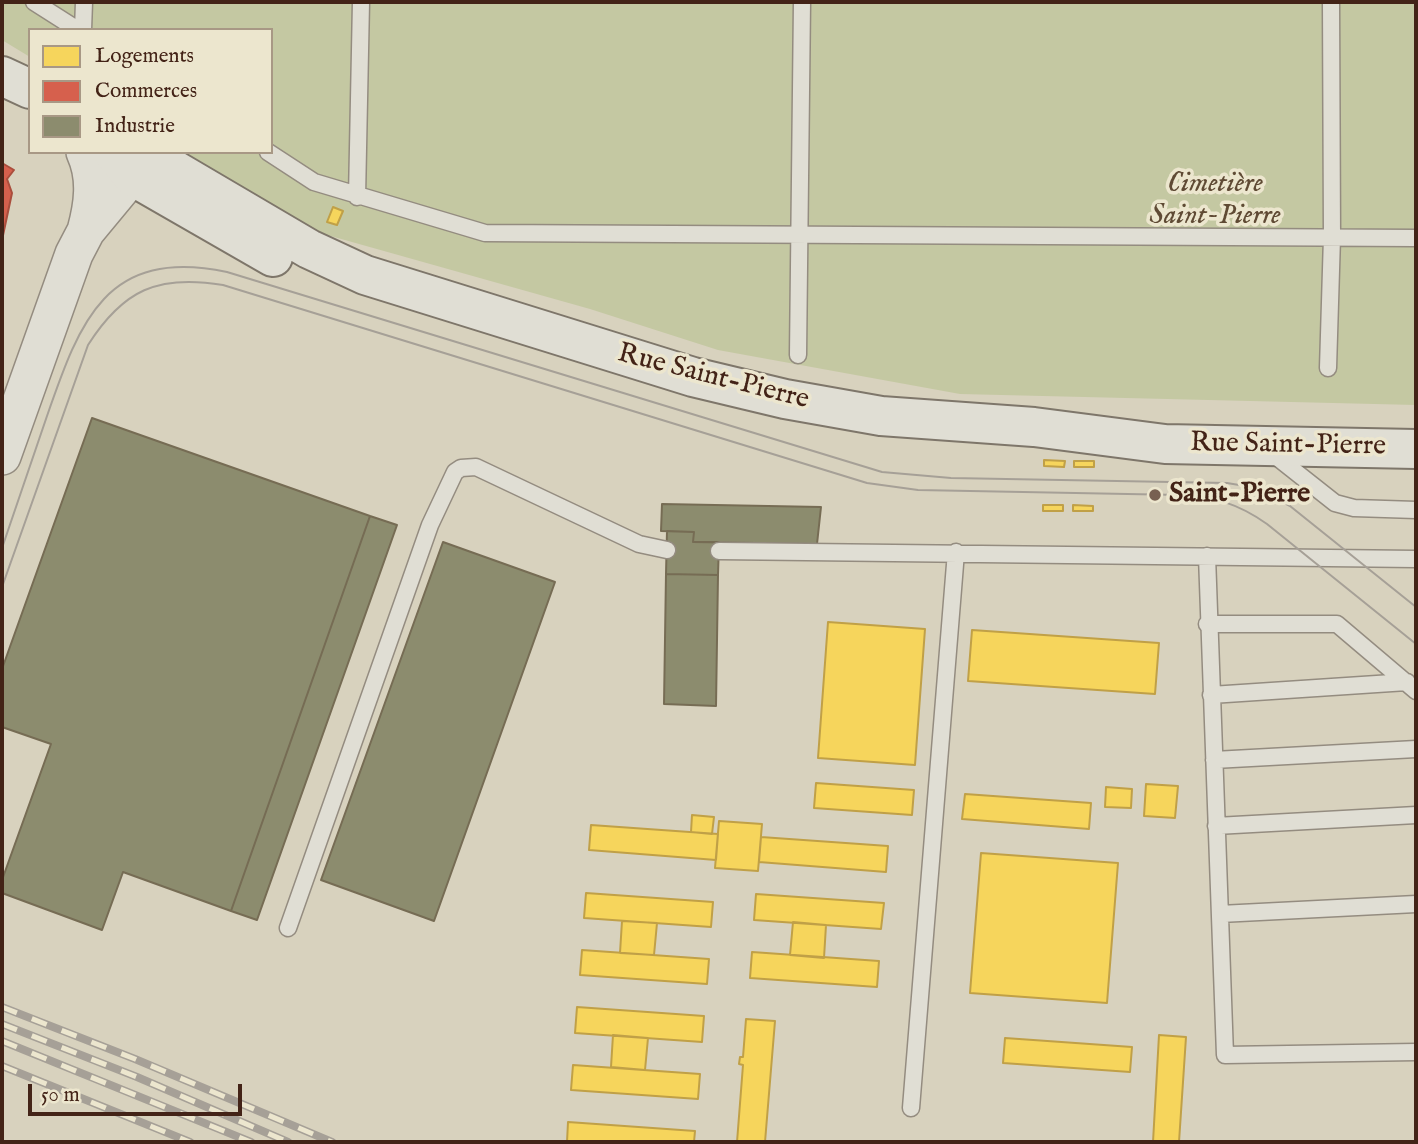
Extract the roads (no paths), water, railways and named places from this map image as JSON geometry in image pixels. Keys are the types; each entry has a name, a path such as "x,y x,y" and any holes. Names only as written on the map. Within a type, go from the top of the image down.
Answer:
{"main road":[{"name":"Rue Saint-Pierre","path":"134,159 309,249 401,287 693,377 785,399 881,416 1034,428 1164,444 1416,449"},
{"name":"Rue Saint-Pierre","path":"1034,428 1120,419 1416,428"}],"street":[{"path":"86,154 92,167 93,193 86,231"},
{"path":"2,456 61,287 86,231 134,159"}],"lane":[{"path":"34,2 78,28"},
{"path":"81,28 84,2"},
{"path":"357,197 361,2"},
{"path":"798,355 802,2"},
{"path":"1328,368 1332,237 1331,2"},
{"path":"271,154 314,182 485,233 798,232 1416,238"},
{"path":"1251,446 1276,456 1335,503 1354,508 1416,510"},
{"path":"288,928 430,525 456,472 461,468 476,467 639,544 667,550"},
{"path":"719,551 1416,559"},
{"path":"911,1108 956,552"},
{"path":"1206,556 1225,1055 1416,1052"},
{"path":"1207,624 1337,624 1411,686"},
{"path":"1211,695 1411,686"},
{"path":"1214,760 1416,749"},
{"path":"1216,826 1416,815"},
{"path":"1220,914 1416,904"}],"tram line":[{"path":"2,548 59,382 87,322 104,299 126,282 152,271 186,267 227,272 882,472 951,478 1227,483 1257,488 1290,506 1416,607"},
{"path":"2,587 88,345 115,311 144,290 179,282 200,282 223,285 867,483 918,490 1180,495 1225,502 1267,524 1416,644"}],"railway":[{"path":"2,1007 135,1059 332,1142"},
{"path":"2,1024 137,1077 288,1142"},
{"path":"2,1041 251,1142"},
{"path":"2,1066 190,1142"}],"place":[{"name":"Saint-Pierre","path":"1155,495"}],"park label":[{"name":"Cimetière Saint-Pierre","path":"1215,201"}]}
